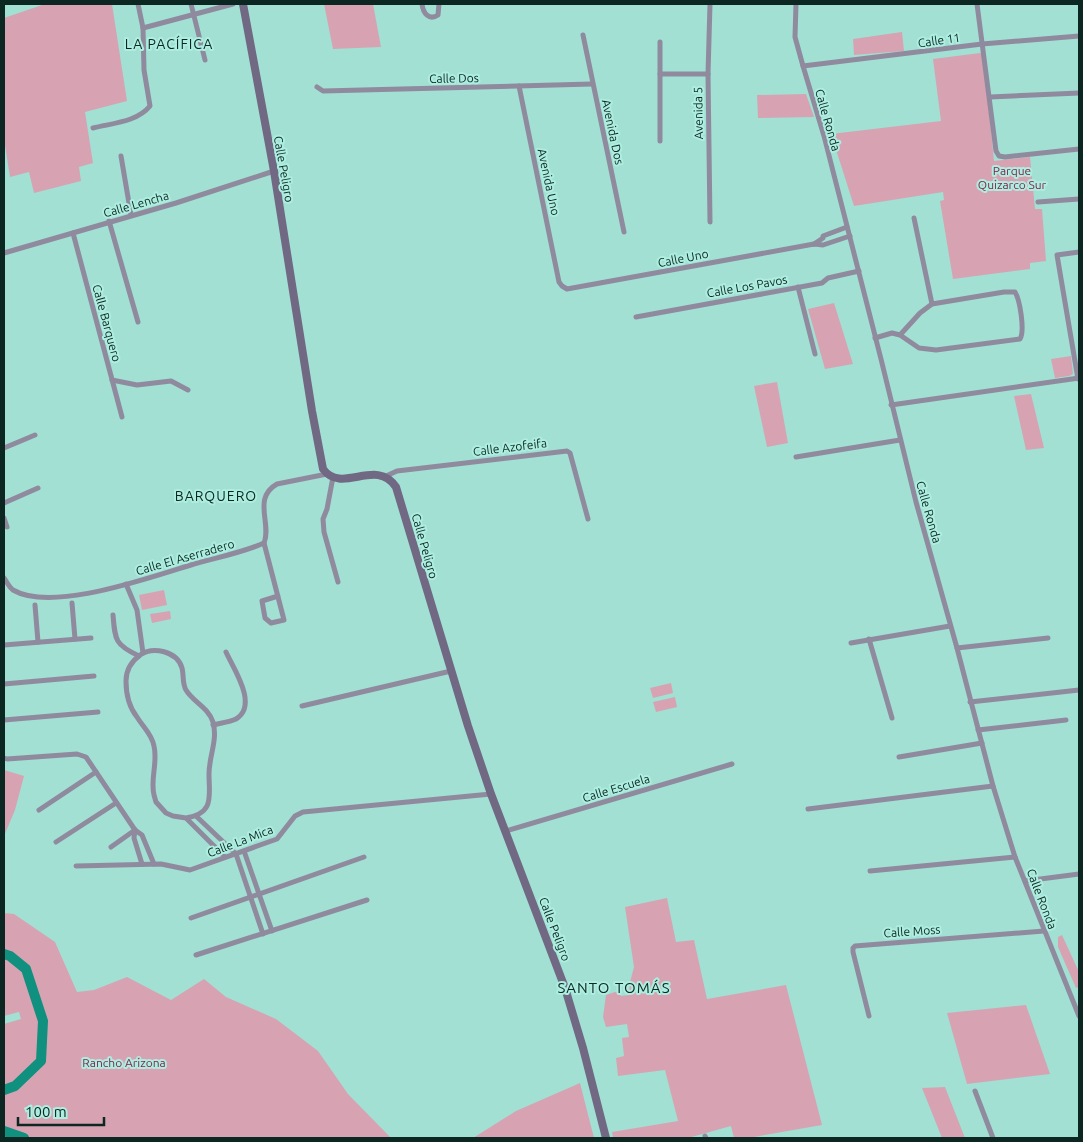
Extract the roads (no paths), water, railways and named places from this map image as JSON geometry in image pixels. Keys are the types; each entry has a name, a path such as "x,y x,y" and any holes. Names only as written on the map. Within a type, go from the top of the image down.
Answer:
{"main road":[{"name":"Calle Peligro","path":"243,4 274,171 320,459 323,469 330,475"},
{"path":"330,475 347,478 374,474 386,476"},
{"name":"Calle Peligro","path":"386,476 396,487 399,495 451,671 491,794 565,988 582,1044 606,1138"}],"street":[{"path":"94,128 144,114 150,106 144,70 142,28 138,4"},
{"path":"191,4 205,60"},
{"path":"142,28 233,4"},
{"path":"422,4 424,12 430,17 438,14 439,4"},
{"name":"Avenida 5","path":"710,4 708,74 710,222"},
{"name":"Calle Ronda","path":"796,4 795,37 802,66 822,131 850,236 900,440 993,786 1015,857 1079,1016"},
{"path":"976,4 996,151 999,156 1005,157 1079,149"},
{"name":"Avenida Dos","path":"583,35 624,232"},
{"name":"Calle 11","path":"802,66 982,44 1079,36"},
{"path":"660,42 660,141"},
{"path":"660,74 708,74"},
{"name":"Calle Dos","path":"317,87 323,91 592,84"},
{"name":"Avenida Uno","path":"519,86 559,282"},
{"path":"990,97 1079,93"},
{"path":"120,156 131,215"},
{"name":"Calle Lencha","path":"4,253 274,171"},
{"path":"1038,202 1079,199"},
{"path":"914,218 932,304"},
{"path":"109,222 138,322"},
{"name":"Calle Uno","path":"814,244 823,238 822,236 847,227"},
{"name":"Calle Barquero","path":"73,233 122,417"},
{"name":"Calle Uno","path":"559,282 562,286 572,289 814,244 824,245 850,236"},
{"path":"891,405 1079,378 1058,255 1079,252"},
{"name":"Calle Los Pavos","path":"636,317 822,283 828,278 859,271"},
{"path":"798,287 814,354"},
{"path":"875,338 892,333 900,335 919,348 928,350 1020,339 1023,333 1018,298 1015,292 932,304 920,313 900,335"},
{"path":"112,380 137,385 171,381 188,390"},
{"path":"4,448 35,435"},
{"path":"796,457 900,440"},
{"name":"Calle Azofeifa","path":"386,476 397,471 566,451 570,453 588,519"},
{"path":"278,596 262,601 265,618 270,623 284,620 278,596 264,543 266,535 264,501 270,488 277,484 330,475 327,509 323,519 324,532 338,582"},
{"path":"4,503 38,488"},
{"path":"4,518 7,527"},
{"name":"Calle El Aserradero","path":"4,578 9,586 16,591 33,596 51,597 108,590 264,543"},
{"path":"126,584 138,616 141,655"},
{"path":"72,603 75,639"},
{"path":"35,605 38,642"},
{"path":"113,615 117,642 121,646 141,655"},
{"path":"850,643 950,626"},
{"path":"4,645 91,638"},
{"path":"957,648 1048,638"},
{"path":"869,639 892,718"},
{"path":"162,651 175,657 182,668 184,688 206,710 214,725 215,736 209,773 210,796 205,810 196,816 186,818 173,816 166,813 156,802 154,795 155,747 150,734 134,712 127,694 127,672 141,655 162,651"},
{"path":"214,725 237,718 243,711 246,701 244,691 226,652"},
{"path":"302,706 451,671"},
{"path":"4,684 94,676"},
{"path":"970,702 1079,690"},
{"path":"4,720 98,712"},
{"path":"978,730 1066,720"},
{"path":"899,757 982,742"},
{"path":"4,758 77,754 86,757 135,830 142,835 154,864"},
{"name":"Calle Escuela","path":"506,831 732,764"},
{"path":"40,810 96,772"},
{"path":"808,809 993,786"},
{"name":"Calle La Mica","path":"76,866 154,864 190,870 277,839 295,816 303,812 491,794"},
{"path":"56,842 116,803"},
{"path":"196,816 236,854 263,934"},
{"path":"186,818 225,857"},
{"path":"111,847 135,830"},
{"path":"135,830 134,838 142,864"},
{"path":"244,850 272,931"},
{"path":"191,918 364,857"},
{"path":"870,871 1015,857"},
{"path":"1025,881 1079,874"},
{"path":"196,955 367,900"},
{"name":"Calle Moss","path":"869,1016 853,952 855,946 1044,931"},
{"path":"975,1091 993,1138"}],"waterway":[{"path":"4,954 10,956 26,969 43,1021 41,1061 15,1086 4,1090"},
{"path":"4,1131 24,1138"}],"district":[{"name":"LA PACÍFICA","path":"169,44"},
{"name":"BARQUERO","path":"216,496"},
{"name":"SANTO TOMÁS","path":"614,987"}],"park label":[{"name":"Parque Quizarco Sur","path":"1012,177"},
{"name":"Rancho Arizona","path":"124,1062"}]}
